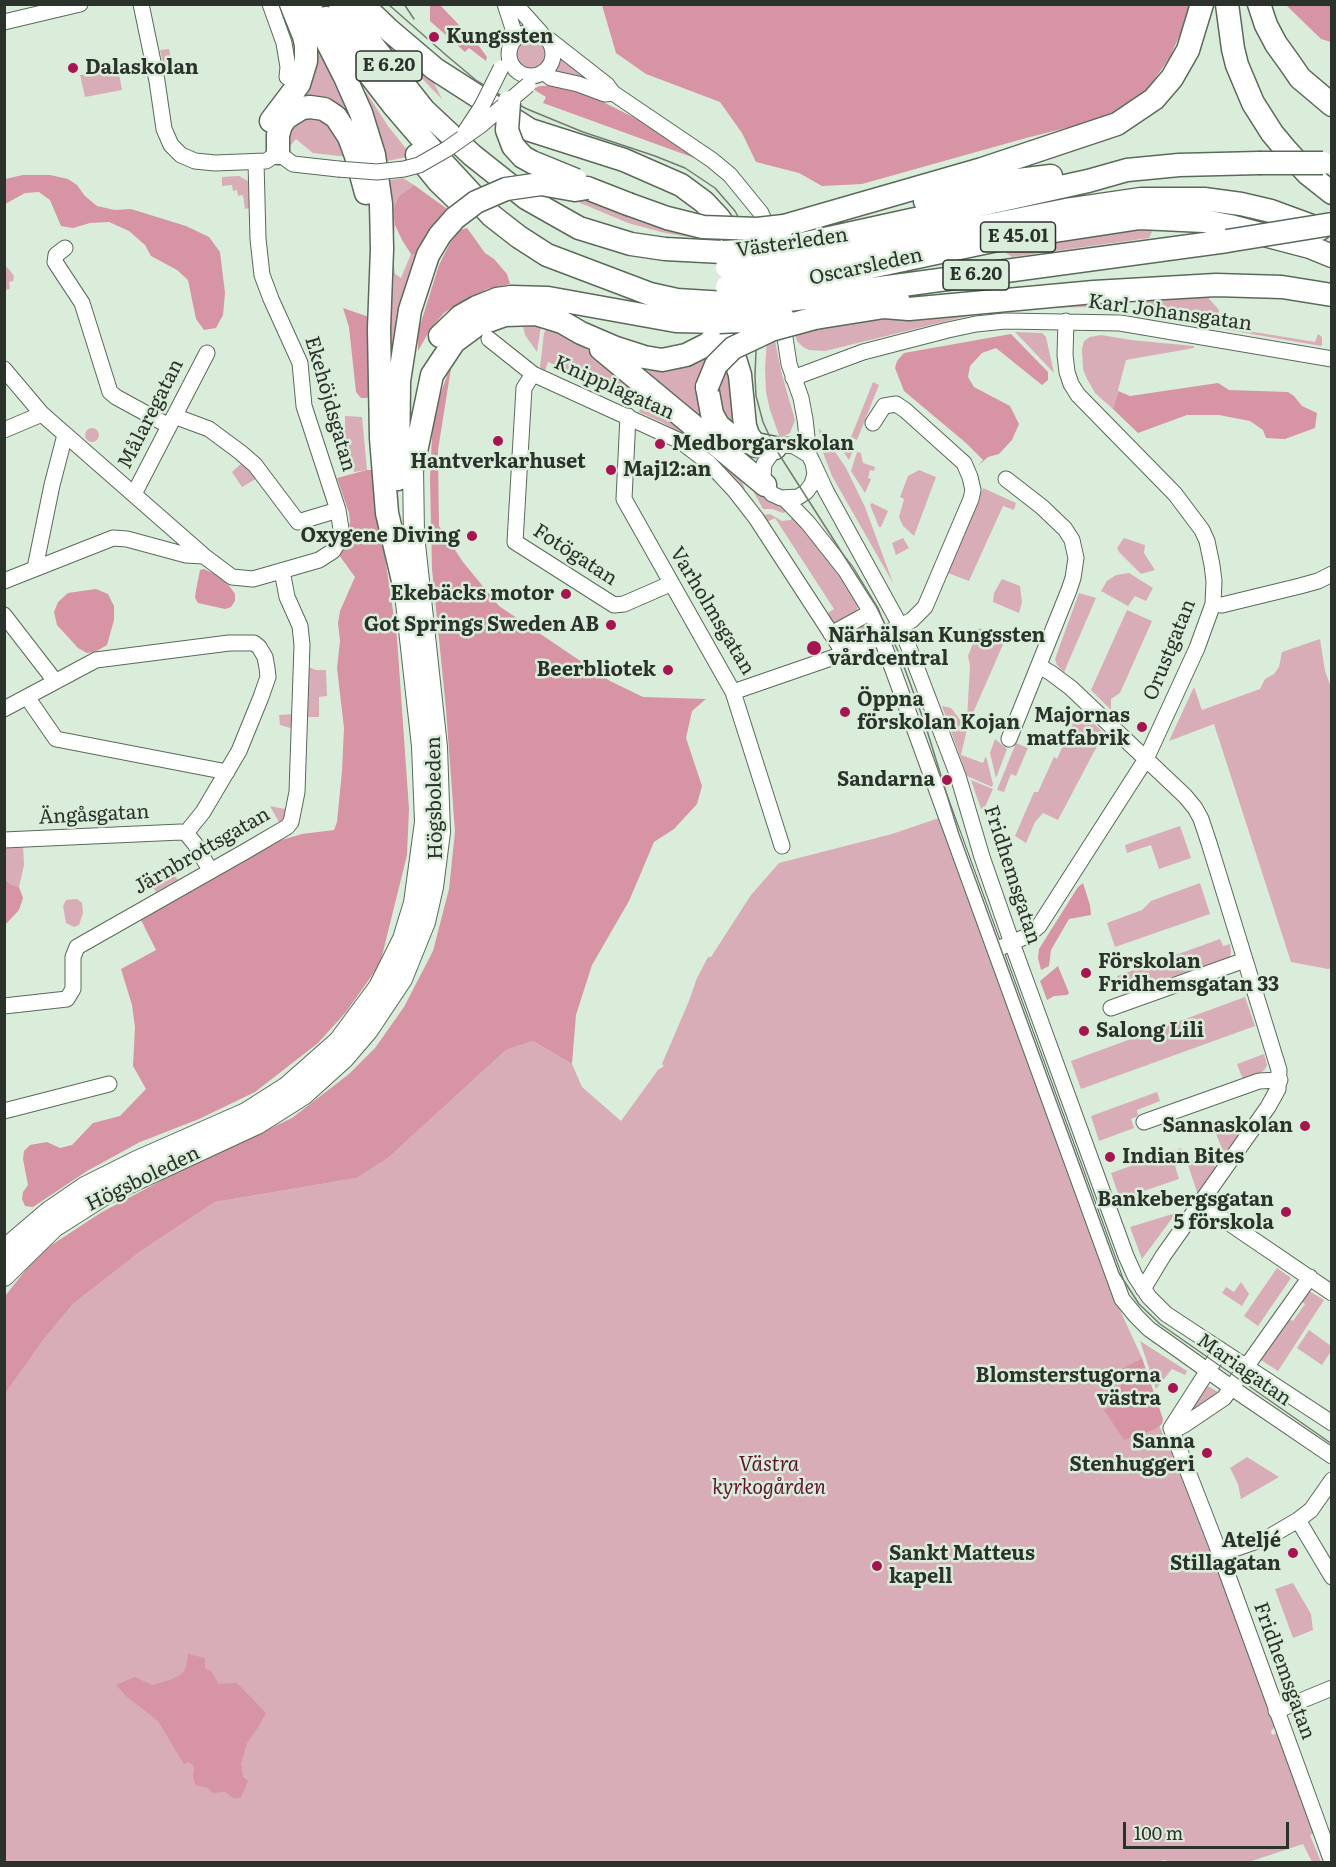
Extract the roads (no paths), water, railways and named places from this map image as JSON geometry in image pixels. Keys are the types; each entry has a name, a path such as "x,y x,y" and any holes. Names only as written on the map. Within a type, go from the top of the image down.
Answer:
{"highway":[{"path":"278,153 269,142 267,133 269,125 272,117 299,84 307,54 303,30 291,4"},
{"path":"308,4 361,113 374,155 381,204 379,329 381,438 387,513 404,585"},
{"name":"Västerleden","path":"314,4 394,106 492,216 519,237 547,255 574,267 650,294 677,300 724,293"},
{"name":"E 6.20","path":"340,4 424,110 472,155 526,198 552,213 579,228 631,244"},
{"path":"362,4 435,69 530,130 633,164 681,185 704,202 730,234 737,251 740,278 736,304 724,293"},
{"path":"784,226 972,172 1118,124 1154,99 1172,78 1188,50 1202,4"},
{"path":"1227,4 1237,65 1259,112 1272,133 1308,174 1332,193"},
{"path":"1259,4 1266,25 1288,62 1300,78 1332,105"},
{"name":"Västerleden","path":"352,51 371,92 439,182 498,236 536,263 555,273 623,298 698,309 724,293 763,250 809,280 1088,181 1127,170 1179,165 1327,163"},
{"path":"509,102 507,130 513,146 523,157 578,181 587,188 667,219 703,227 734,230 814,226 915,204 994,183 1091,171 1127,170"},
{"path":"278,153 278,135 281,125 286,118 302,108 324,109 336,117 343,126 356,156 367,200 379,329"},
{"path":"404,585 398,474 399,381 415,291 428,255 440,235 455,218 476,202 506,189 541,184 575,190 587,188"},
{"name":"Oscarsleden","path":"809,280 1066,210 1157,198 1204,199 1241,204 1271,211 1332,233"},
{"name":"Oscarsleden","path":"631,244 647,254 701,266 724,293 809,280 1002,239 1140,218 1221,224 1310,247 1332,256"},
{"name":"E 6.20","path":"809,280 1138,254 1332,224"},
{"path":"884,307 908,300 1138,254"},
{"path":"773,446 732,437 718,425 712,414 707,387 716,366 732,348 771,330 809,280"},
{"path":"413,466 411,429 421,371 435,341 461,316 497,299 548,298 676,321 724,293 809,280 884,307 909,309 1094,292 1216,285 1282,287 1332,295"},
{"path":"413,466 432,375 459,336 477,325 495,317 526,313 548,316 581,333 644,357 662,360 699,350 708,344 724,293"},
{"path":"724,293 740,375 745,426 748,435 773,446"},
{"path":"581,333 765,485"}],"main road":[{"name":"Högsboleden","path":"4,1276 54,1227 104,1195 257,1124 303,1095 344,1058 368,1030 402,979 425,922 433,887 440,832 437,747 414,535 413,466"},
{"name":"Högsboleden","path":"4,1250 50,1211 86,1186 246,1113 287,1087 339,1041 379,987 403,939 414,903 425,822 422,746 404,585"}],"street":[{"path":"4,21 24,11 80,4"},
{"path":"141,4 157,81 164,129 171,145 181,155 195,161 215,163 256,162 272,159 278,153 293,164 377,172 404,169 432,158 481,125 552,62 553,50 544,36 515,4"},
{"path":"270,4 285,49 287,76"},
{"path":"505,4 516,38"},
{"path":"462,137 505,64 510,46 516,38 528,32 544,36 608,85 613,93 712,160 730,175 762,213 773,243 783,337 794,382 799,425 797,434 773,446 764,464 765,485"},
{"path":"505,64 522,74 578,84 605,94 613,93"},
{"name":"Ekehöjdsgatan","path":"4,369 42,414 223,571 239,579 253,579 319,560 331,552 339,541 341,529 338,510 304,406 300,363 262,275 258,239 256,162"},
{"path":"65,248 56,255 55,262 82,303 110,392 116,397 172,421 209,429 255,465 298,522 338,510"},
{"name":"Karl Johansgatan","path":"794,382 863,352 976,324 1005,321 1120,323 1332,359"},
{"name":"Orustgatan","path":"994,950 1028,936 1039,926 1146,759 1197,648 1213,604 1212,565 1202,530 1175,494 1078,395 1071,384 1065,355 1066,321"},
{"name":"Knipplagatan","path":"489,339 532,374 680,441 709,463 756,518 793,572 843,654"},
{"name":"Målaregatan","path":"134,494 207,353"},
{"name":"Fotögatan","path":"532,374 524,388 515,542 614,605 624,604 670,584"},
{"path":"785,499 798,496 810,487 814,474 806,419 794,382"},
{"name":"Varholmsgatan","path":"628,416 624,499 732,692 843,654 901,627 925,607 971,499 972,483 964,463 896,404 884,406 873,423"},
{"path":"4,430 42,414"},
{"path":"35,568 65,435"},
{"path":"773,446 801,448 811,459"},
{"name":"Fridhemsgatan","path":"811,459 826,491 901,627 958,776 982,858 1126,1256 1143,1288 1157,1305"},
{"path":"1006,479 1042,507 1065,529 1075,549 1073,578 1040,666 1009,739"},
{"name":"Fridhemsgatan","path":"765,485 772,494 785,499 831,549 871,612 1113,1276 1122,1299 1136,1316"},
{"path":"4,581 112,538 127,539 186,555 204,556"},
{"name":"Järnbrottsgatan","path":"4,1006 67,999 73,989 73,957 77,947 287,826 294,815 297,792 302,645 300,626 287,597 282,571"},
{"path":"1213,604 1222,606 1318,581 1332,574"},
{"path":"831,634 871,612"},
{"path":"4,615 55,681"},
{"path":"4,709 55,681 103,659 241,642 254,643 259,647 266,662 268,677 245,739 203,812 186,833 210,870"},
{"path":"1040,666 1071,688 1185,796 1201,819 1279,1070 1278,1089 1268,1107 1143,1288"},
{"path":"732,692 782,846"},
{"path":"27,697 56,739 227,772"},
{"name":"Ängåsgatan","path":"4,840 186,833"},
{"path":"1111,1008 1245,960"},
{"path":"1144,1122 1259,1081 1280,1080"},
{"path":"4,1111 109,1084"},
{"path":"1201,1204 1332,1293"},
{"path":"1221,1350 1173,1425 1180,1427 1184,1425 1224,1398 1310,1277"},
{"name":"Mariagatan","path":"1157,1305 1332,1423"},
{"name":"Mariagatan","path":"1136,1316 1149,1329 1332,1456"},
{"name":"Fridhemsgatan","path":"1173,1425 1276,1711 1327,1835 1332,1862"},
{"path":"1220,1554 1269,1537 1298,1520 1311,1510 1332,1480"},
{"path":"1298,1520 1332,1577"},
{"path":"1276,1711 1332,1688"}],"tram line":[{"path":"388,4 477,81 500,95 583,132 685,168 715,188 735,211 752,243 759,274 755,376 756,396 763,422 775,448 876,606 899,653 925,724 959,834 1119,1273 1139,1304 1160,1324 1332,1444"},
{"path":"404,4 414,19"}],"place":[{"name":"Kungssten","path":"434,37"},
{"name":"Dalaskolan","path":"73,68"},
{"name":"Hantverkarhuset","path":"498,441"},
{"name":"Medborgarskolan","path":"660,444"},
{"name":"Maj12:an","path":"611,470"},
{"name":"Oxygene Diving","path":"472,536"},
{"name":"Ekebäcks motor","path":"566,594"},
{"name":"Got Springs Sweden AB","path":"611,625"},
{"name":"Närhälsan Kungssten vårdcentral","path":"814,648"},
{"name":"Beerbliotek","path":"668,670"},
{"name":"Öppna förskolan Kojan","path":"845,712"},
{"name":"Majornas matfabrik","path":"1142,727"},
{"name":"Sandarna","path":"947,780"},
{"name":"Förskolan Fridhemsgatan 33","path":"1086,973"},
{"name":"Salong Lili","path":"1084,1031"},
{"name":"Sannaskolan","path":"1305,1126"},
{"name":"Indian Bites","path":"1110,1157"},
{"name":"Bankebergsgatan 5 förskola","path":"1286,1212"},
{"name":"Blomsterstugorna västra","path":"1173,1388"},
{"name":"Sanna Stenhuggeri","path":"1207,1453"},
{"name":"Ateljé Stillagatan","path":"1293,1553"},
{"name":"Sankt Matteus kapell","path":"877,1566"}],"park label":[{"name":"Västra kyrkogården","path":"769,1476"}]}
